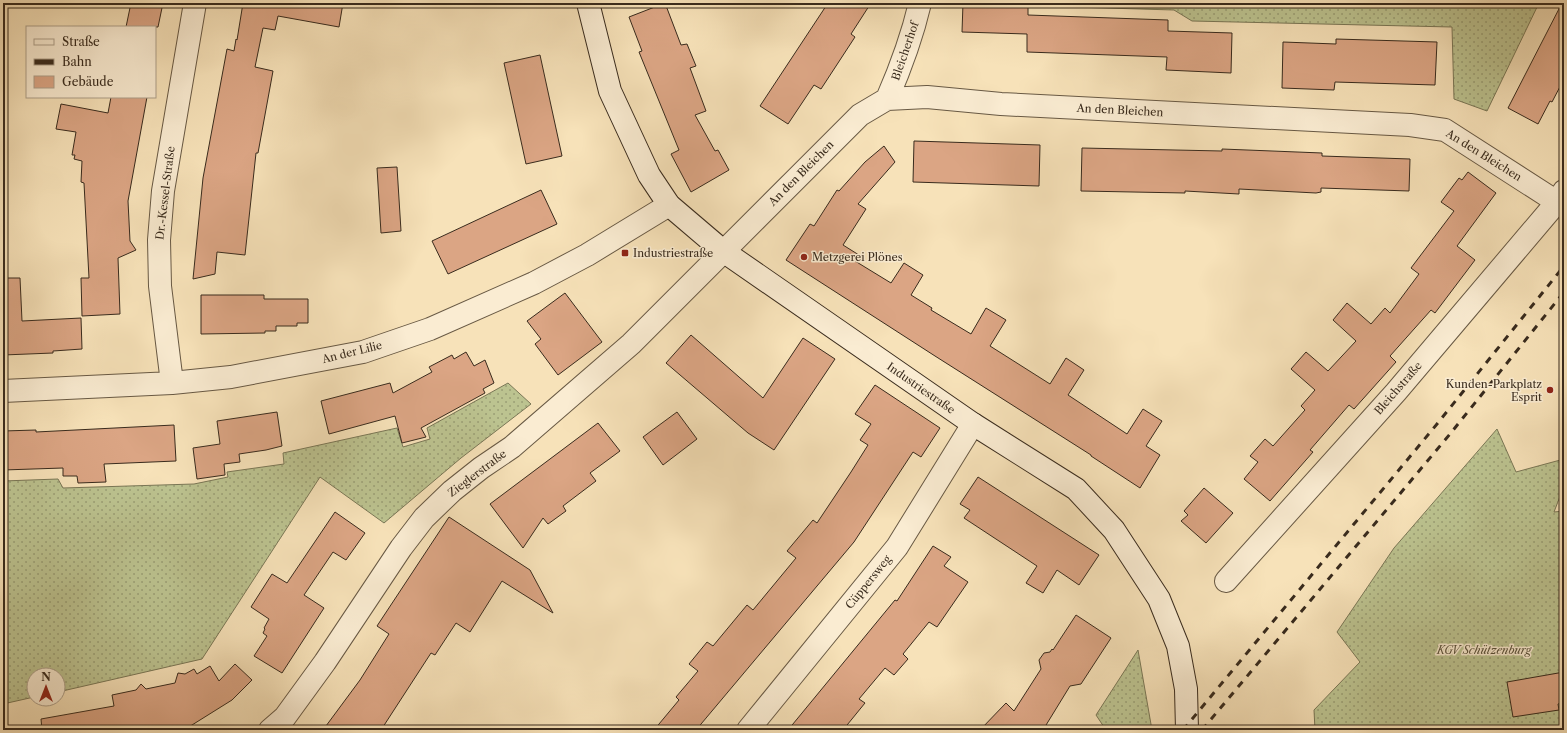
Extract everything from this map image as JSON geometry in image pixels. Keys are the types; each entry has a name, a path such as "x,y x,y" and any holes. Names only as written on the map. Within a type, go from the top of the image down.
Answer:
{"street":[{"name":"Dr.-Kessel-Straße","path":"172,383 160,286 158,240 163,192 195,3"},
{"name":"Industriestraße","path":"588,3 610,91 649,175 669,205 723,251 973,424 1076,489 1114,530 1159,599 1178,646 1186,689 1187,730"},
{"name":"Bleicherhof","path":"887,98 902,66 920,3"},
{"name":"An den Bleichen","path":"723,251 860,115 887,98 928,97 1001,104 1410,125 1445,130 1560,196"},
{"name":"Bleichstraße","path":"1226,580 1396,392 1560,196"},
{"name":"An der Lilie","path":"3,391 172,383 231,377 363,352 430,329 534,283 586,255 669,205"},
{"name":"Zieglerstraße","path":"270,730 285,717 325,662 401,548 424,518 452,491 481,468 512,447 631,344 723,251"},
{"name":"Cüppersweg","path":"748,730 897,547 973,424"}],"green space":[{"path":"1038,3 1539,3 1487,111 1454,99 1452,27 1192,21 1174,10 1038,6"},
{"path":"508,383 531,404 461,458 384,523 320,477 202,659 66,690 66,667 26,667 26,699 3,704 3,481 58,479 63,488 194,484 228,477 227,472 284,464 283,453 397,428 403,447 430,439 427,428"},
{"name":"KGV Schützenburg","path":"1497,429 1516,472 1564,459 1564,486 1554,512 1564,511 1564,730 1315,730 1314,710 1360,662 1337,632 1394,548"},
{"path":"1138,650 1152,730 1106,730 1096,715"}],"building":[{"path":"131,3 163,3 158,27 126,26"},
{"path":"243,3 343,3 339,27 278,16 275,30 263,28 255,67 273,71 258,153 256,153 245,255 217,252 215,274 193,279 203,178 227,49 234,51"},
{"path":"665,3 681,45 687,44 696,66 690,68 706,111 695,115 715,151 718,150 729,170 691,192 671,154 679,150 639,52 642,51 629,17"},
{"path":"828,3 871,3 851,34 855,37 821,89 814,85 788,124 760,106"},
{"path":"963,3 1028,3 1028,15 1168,20 1168,31 1232,33 1231,73 1166,70 1167,57 1027,52 1027,34 962,32"},
{"path":"1562,3 1564,3 1564,79 1538,124 1508,108"},
{"path":"1336,39 1437,42 1435,85 1335,82 1334,90 1282,88 1283,42 1336,44"},
{"path":"540,55 562,156 526,164 504,63"},
{"path":"111,98 147,98 128,201 130,241 136,250 118,258 120,314 82,316 81,278 89,278 84,183 81,182 82,161 74,159 75,155 72,155 76,132 56,129 61,104 108,113"},
{"path":"914,141 1040,145 1039,186 913,182"},
{"path":"884,146 895,162 858,204 866,209 843,245 859,255 855,261 891,283 904,263 923,275 911,295 932,308 931,310 971,334 986,308 1006,320 990,346 1050,384 1066,358 1084,370 1068,395 1127,434 1143,409 1162,421 1146,446 1160,455 1140,488 1091,455 786,260 810,224 814,226 837,190 839,191 865,162"},
{"path":"1082,148 1222,151 1222,149 1322,153 1322,156 1410,159 1409,191 1321,188 1321,192 1316,193 1239,189 1239,194 1185,191 1185,193 1081,191"},
{"path":"397,167 401,231 381,233 377,168"},
{"path":"1468,172 1496,193 1457,246 1475,260 1435,313 1431,310 1390,356 1396,362 1354,409 1349,405 1310,450 1313,452 1270,501 1244,479 1258,462 1250,456 1265,439 1273,446 1305,410 1301,406 1315,390 1291,369 1306,352 1328,371 1356,341 1333,320 1347,303 1371,324 1385,308 1390,313 1419,274 1411,268 1454,211 1441,202 1459,178 1462,180"},
{"path":"541,190 557,224 448,274 432,241"},
{"path":"3,278 20,278 22,321 81,318 82,349 53,351 53,353 3,355"},
{"path":"565,293 602,342 558,375 535,344 541,339 527,321"},
{"path":"201,295 264,295 264,299 308,299 308,323 297,323 297,326 276,326 276,331 265,331 265,333 201,334"},
{"path":"691,335 763,398 803,338 835,359 774,450 748,433 666,363"},
{"path":"466,352 474,366 485,360 494,383 483,389 485,393 421,428 426,437 402,443 395,416 329,434 321,401 390,383 393,393 432,372 429,367 452,355 454,359"},
{"path":"875,385 940,428 921,457 913,452 854,542 696,730 654,730 679,700 676,697 698,671 689,664 707,642 713,646 747,605 753,610 796,558 787,551 813,520 817,523 868,445 860,440 871,424 855,414"},
{"path":"277,412 282,446 239,454 240,462 224,464 225,475 197,479 193,448 220,444 217,421"},
{"path":"677,412 697,439 663,465 643,437"},
{"path":"598,423 620,451 590,473 596,481 563,506 566,511 548,524 543,518 523,548 490,504"},
{"path":"174,425 176,461 104,464 106,482 78,483 77,476 63,476 63,468 3,470 3,431 36,430 36,432"},
{"path":"978,477 1099,555 1079,585 1057,570 1043,593 1026,583 1037,566 964,518 970,510 960,504"},
{"path":"1204,488 1233,513 1206,543 1181,521 1188,515 1184,511"},
{"path":"335,512 365,533 346,560 333,552 304,595 324,608 282,673 254,656 267,636 263,633 269,619 251,607 272,574 287,583"},
{"path":"449,517 530,570 553,613 502,581 470,632 456,623 435,655 431,653 381,730 323,730 360,680 389,634 377,626"},
{"path":"933,546 951,557 944,566 968,582 937,627 929,622 903,654 908,659 894,675 885,668 859,699 865,703 843,730 788,730 895,600 897,601"},
{"path":"1076,615 1111,638 1081,684 1070,686 1043,730 980,730 1006,703 1014,711 1041,669 1039,660 1044,653 1050,652 1052,649 1053,650"},
{"path":"235,664 252,680 232,700 184,730 42,730 41,719 114,706 112,695 136,690 141,684 146,689 175,683 178,673 185,674 194,669 197,674 210,666 219,681"},
{"path":"1564,672 1564,702 1558,704 1559,710 1513,717 1507,682"}],"railway":[{"path":"1183,730 1437,424 1564,266"},
{"path":"1202,730 1450,434 1564,292"}],"place":[{"name":"Industriestraße","path":"625,253"},
{"name":"Metzgerei Plönes","path":"804,257"},
{"name":"Kunden-Parkplatz Esprit","path":"1550,390"}]}
